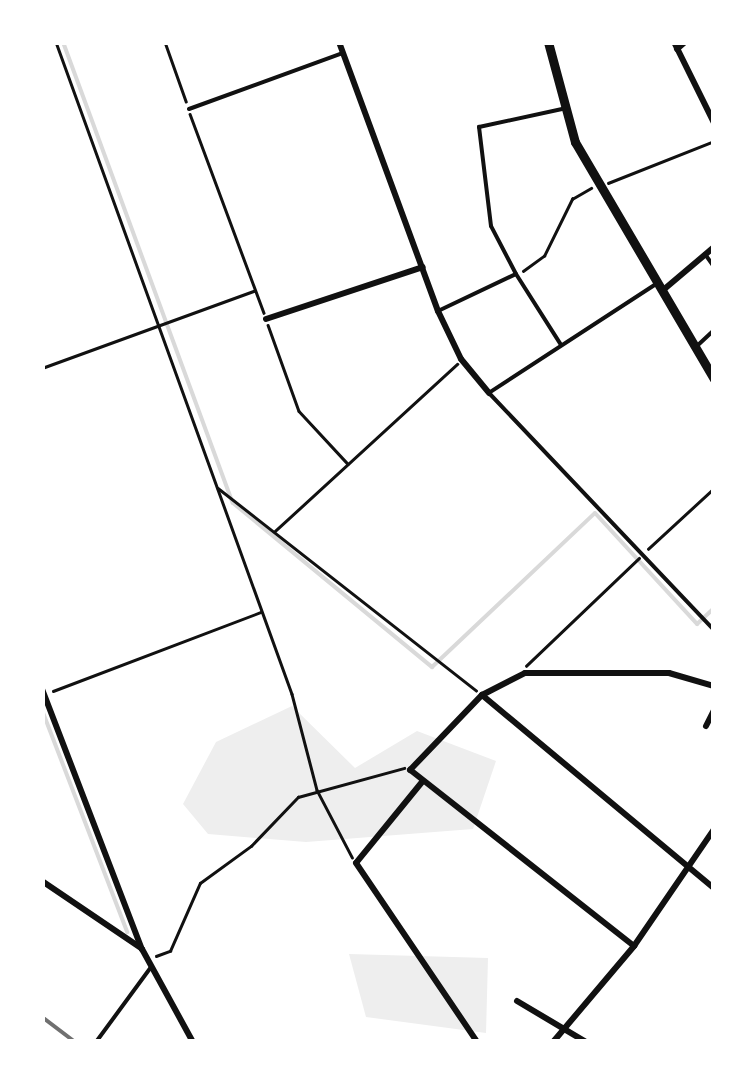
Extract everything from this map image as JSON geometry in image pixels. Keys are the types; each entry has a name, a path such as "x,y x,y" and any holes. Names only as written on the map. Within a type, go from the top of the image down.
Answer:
{"street":[{"path":"339,42 438,312 461,360 489,393"},
{"path":"548,42 562,109 659,288 714,379"},
{"path":"684,42 675,46 714,123"},
{"path":"659,288 714,247"},
{"path":"266,319 423,268"},
{"path":"634,946 410,770 482,694 525,673 669,673 714,686"},
{"path":"44,692 142,948 193,1042"},
{"path":"482,694 714,888"},
{"path":"706,726 714,710"},
{"path":"422,782 356,862 476,1042"},
{"path":"553,1042 634,946 714,829"},
{"path":"42,881 142,948"},
{"path":"517,1002 586,1042"}],"lane":[{"path":"188,109 343,53"},
{"path":"562,109 479,126 491,226 516,274 562,345"},
{"path":"705,254 714,267"},
{"path":"438,312 516,274"},
{"path":"659,288 489,393 714,630"},
{"path":"695,348 714,330"},
{"path":"96,1042 149,963"}],"path":[{"path":"56,42 262,611 317,790 356,862"},
{"path":"165,42 300,411 348,464"},
{"path":"42,368 255,291"},
{"path":"275,531 461,360"},
{"path":"217,487 482,694"},
{"path":"525,673 526,663 714,488"},
{"path":"44,692 262,611"},
{"path":"149,963 170,950 200,882 250,846 298,797 397,765 410,770"}],"shaded area":[{"path":"292,706 355,768 417,731 496,761 473,829 306,842 208,834 183,804 216,742"},
{"path":"349,954 488,958 486,1033 366,1017"}],"waterway":[{"path":"63,42 233,503 432,667 595,513 697,624 714,608"},
{"path":"42,710 127,932"}],"railway":[{"path":"42,1017 75,1042"}]}
